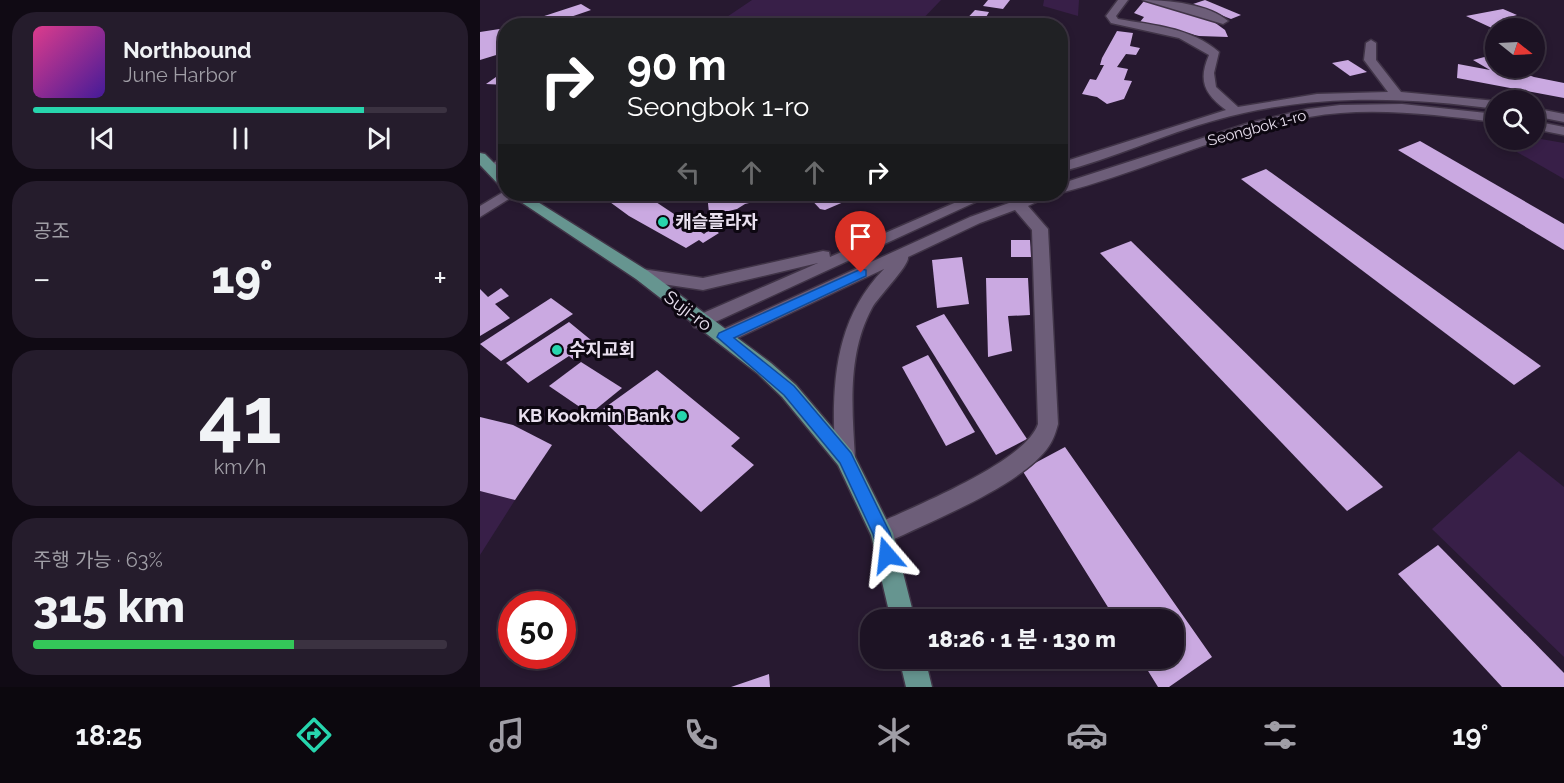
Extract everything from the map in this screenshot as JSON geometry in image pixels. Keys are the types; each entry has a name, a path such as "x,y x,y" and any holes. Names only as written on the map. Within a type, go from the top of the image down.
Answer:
{"main road":[{"path":"480,157 498,175"},
{"name":"Suji-ro","path":"527,201 642,275 789,391 845,458 882,533 900,609"},
{"path":"915,669 919,687"}],"street":[{"path":"1123,0 1112,12 1111,16 1115,21 1191,39 1209,47 1215,54 1206,72 1207,85 1219,99 1236,111"},
{"path":"1148,0 1184,7 1223,21"},
{"path":"1371,43 1370,60 1397,95"},
{"name":"Seongbok 1-ro","path":"1068,165 1236,111 1310,99 1397,95 1485,104"},
{"name":"Seongbok 1-ro","path":"1068,186 1254,126 1308,113 1340,109 1402,108 1485,117"},
{"path":"1545,114 1564,118"},
{"path":"1545,127 1564,131"},
{"path":"491,168 498,164"},
{"path":"480,212 498,201"},
{"path":"700,322 874,242 971,201"},
{"path":"723,337 915,248 1023,201"},
{"path":"882,533 982,482 1018,460 1044,438 1048,424 1040,229 1017,203"},
{"path":"642,275 703,284 874,242"},
{"path":"845,458 842,391 849,338 856,317 870,294 915,248"}],"shaded area":[{"path":"752,0 941,0 924,18 725,18"},
{"path":"1044,0 1079,0 1078,16 1043,6"},
{"path":"1545,140 1564,143 1564,179 1513,150 1545,150"},
{"path":"1519,451 1564,487 1564,657 1432,529"},
{"path":"480,491 515,500 480,555"}],"building":[{"path":"988,0 1010,0 1003,9 983,6"},
{"path":"1205,0 1241,15 1231,19 1193,4"},
{"path":"1144,1 1195,13 1225,30 1228,37 1199,36 1140,22 1144,17 1134,13"},
{"path":"581,4 591,10 568,18 538,18"},
{"path":"1503,9 1517,15 1506,18 1485,18 1485,25 1466,16"},
{"path":"975,10 989,12 986,18 968,18"},
{"path":"498,29 498,54 480,60 480,32"},
{"path":"1117,31 1133,33 1130,46 1140,48 1136,55 1126,54 1117,67 1128,69 1124,80 1132,81 1124,99 1107,104 1097,97 1082,94 1090,79 1096,80 1104,65 1100,65 1102,58"},
{"path":"1485,57 1485,67 1473,60"},
{"path":"1348,60 1367,72 1350,76 1332,63"},
{"path":"1458,64 1485,69 1485,78 1539,78 1564,83 1564,98 1545,94 1545,90 1521,90 1457,78"},
{"path":"498,76 498,85 486,84"},
{"path":"1420,141 1564,224 1564,250 1398,150"},
{"path":"1266,169 1541,366 1514,385 1241,179"},
{"name":"캐슬플라자","path":"609,201 654,201 704,234 712,228 719,233 703,243 699,240 686,248 629,216"},
{"path":"708,201 753,201 737,209 712,215 712,212 709,213"},
{"path":"813,201 846,201 825,210 820,209"},
{"path":"1011,240 1030,240 1031,257 1011,257"},
{"path":"1131,241 1383,487 1347,511 1100,253"},
{"path":"962,257 969,304 937,308 932,260"},
{"path":"986,278 1028,278 1030,315 1008,316 1012,351 988,357"},
{"path":"501,288 509,296 495,304 510,318 480,336 480,289 488,297"},
{"path":"551,298 573,314 501,361 480,344"},
{"path":"944,314 1027,439 996,455 916,326"},
{"name":"수지교회","path":"569,322 597,345 574,360 569,356 528,383 506,363"},
{"path":"928,355 975,432 946,446 902,367"},
{"path":"581,362 622,388 590,414 549,386"},
{"path":"657,370 740,438 731,446 754,465 701,512 596,414"},
{"path":"480,417 513,425 552,445 515,500 480,491"},
{"path":"1065,447 1178,609 1109,609 1022,470"},
{"path":"1438,545 1564,673 1564,687 1502,687 1398,574"},
{"path":"1184,617 1212,657 1169,687 1158,687 1147,669 1184,669"},
{"path":"769,674 770,687 731,687"}],"place":[{"name":"캐슬플라자","path":"663,222"},
{"name":"수지교회","path":"557,350"},
{"name":"KB Kookmin Bank","path":"682,416"}],"route":[{"path":"861,273 723,337 764,368 789,391 845,458 882,533 887,555"}]}
